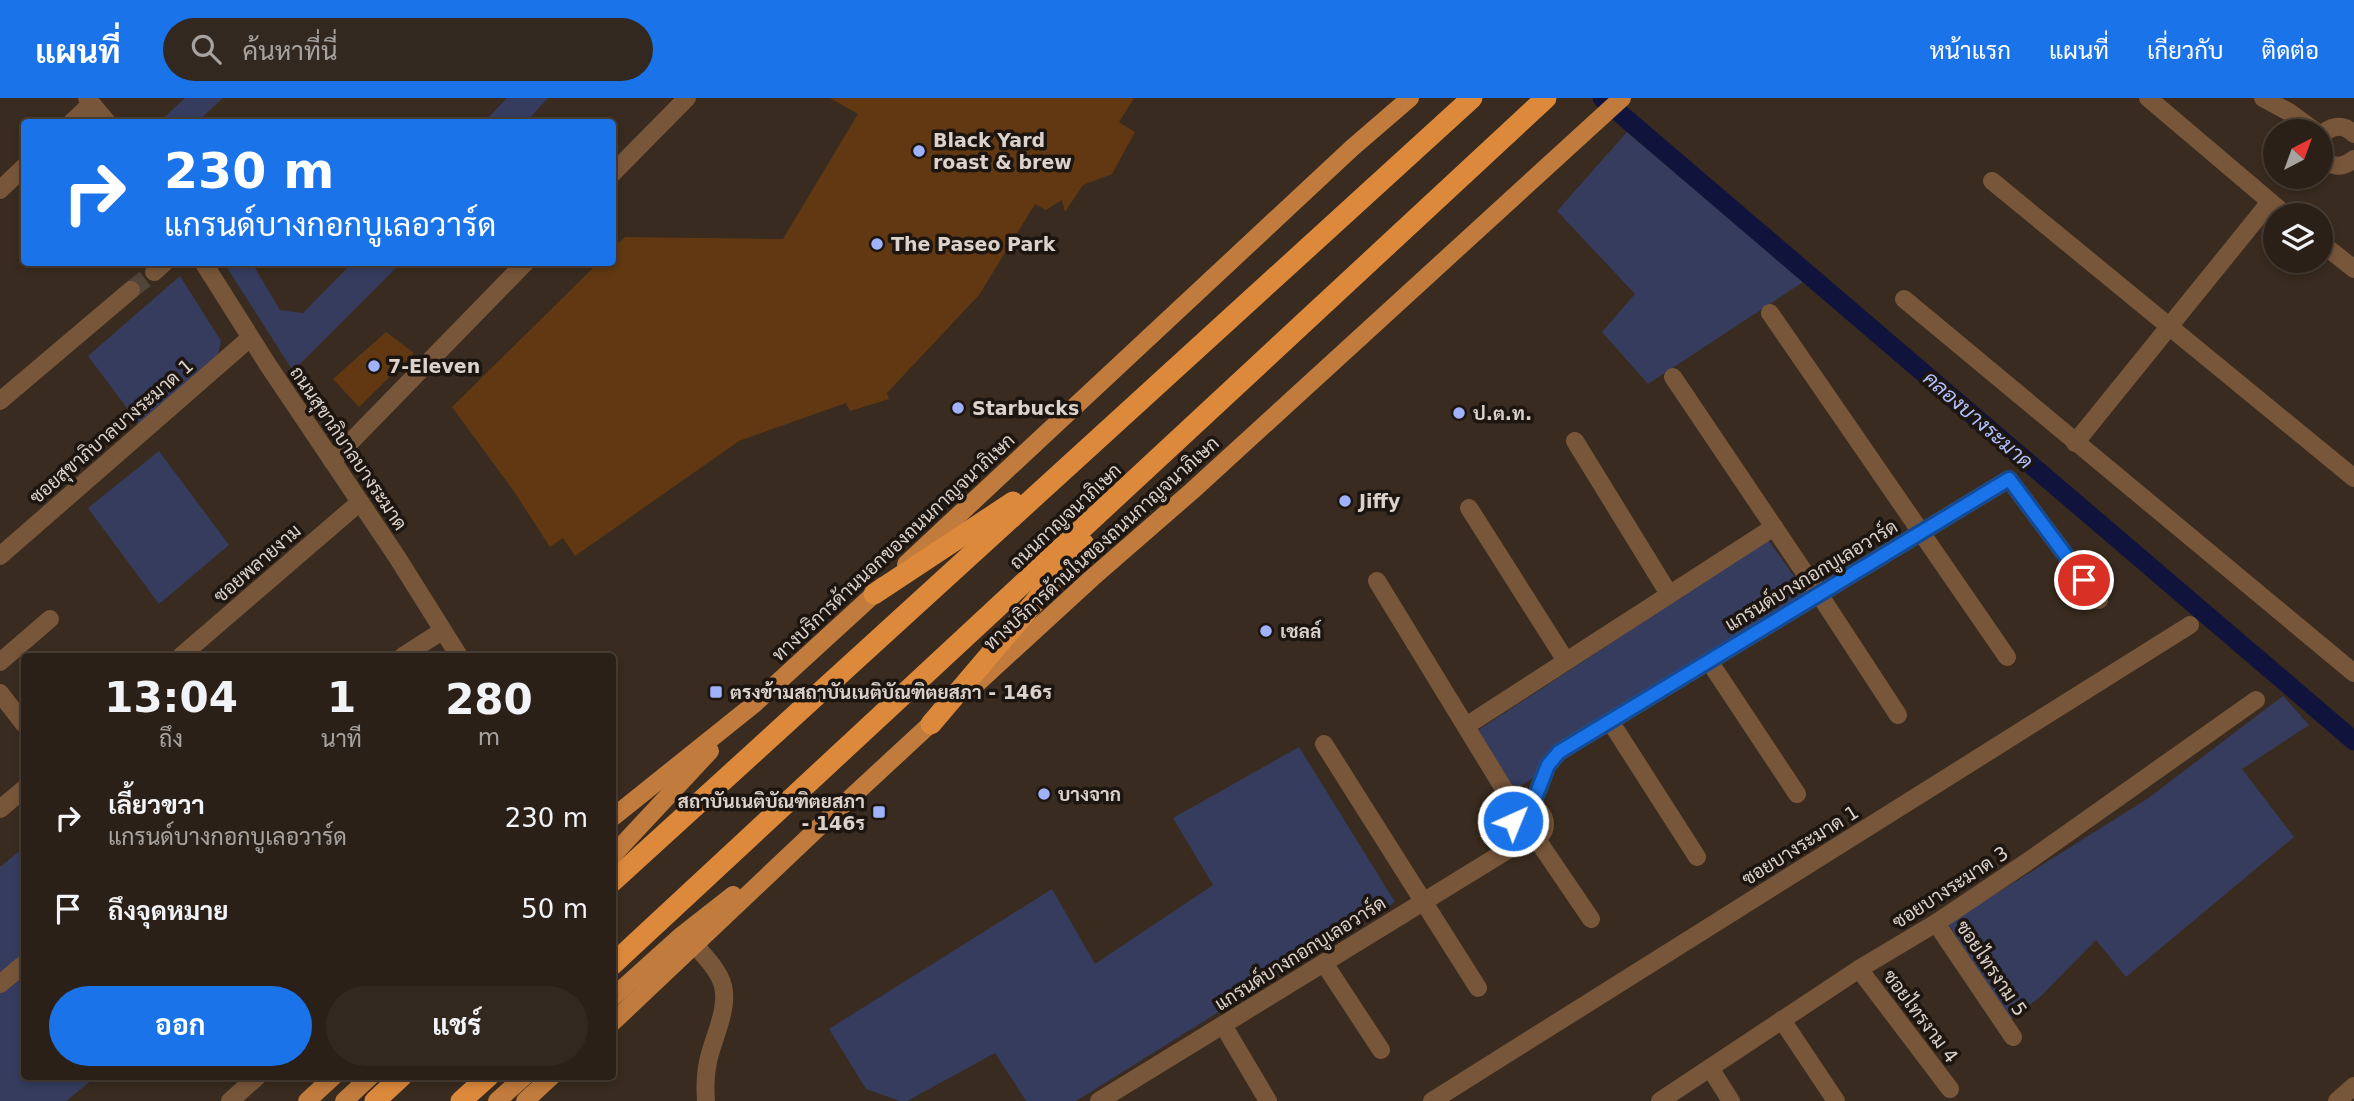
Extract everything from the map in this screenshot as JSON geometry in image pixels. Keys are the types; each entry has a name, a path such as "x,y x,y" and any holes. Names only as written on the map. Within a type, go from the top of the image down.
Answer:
{"highway":[{"name":"ถนนกาญจนาภิเษก","path":"616,877 1472,98"},
{"name":"ถนนกาญจนาภิเษก","path":"616,961 1546,98"},
{"path":"874,594 1069,465"},
{"path":"931,724 1152,466"},
{"path":"375,1101 398,1080"},
{"path":"461,1101 485,1080"}],"main road":[{"name":"ทางบริการด้านนอกของถนนกาญจนาภิเษก","path":"616,815 753,705 1352,148 1410,98"},
{"name":"ทางบริการด้านในของถนนกาญจนาภิเษก","path":"616,1019 931,724 1192,491 1622,98"},
{"path":"616,852 753,705"},
{"path":"616,994 682,935 818,828"},
{"path":"307,1101 330,1080"},
{"path":"344,1101 367,1080"},
{"path":"498,1101 521,1080"},
{"path":"525,1101 548,1080"}],"street":[{"path":"616,170 687,98"},
{"path":"2075,443 2270,202 2148,98"},
{"path":"2263,98 2299,119"},
{"path":"74,119 89,101 104,119"},
{"path":"2333,128 2344,127 2354,134"},
{"path":"2333,166 2353,160"},
{"path":"0,190 21,170"},
{"path":"1992,181 2354,478"},
{"path":"2333,252 2354,269"},
{"name":"ถนนสุขาภิบาลบางระมาด","path":"205,266 457,653"},
{"path":"332,461 522,266"},
{"path":"0,401 131,290"},
{"path":"1904,299 2354,673"},
{"path":"1770,313 2007,657"},
{"name":"ซอยสุขาภิบาลบางระมาด 1","path":"0,556 250,338"},
{"path":"1673,377 1898,715"},
{"path":"1575,442 1669,594"},
{"name":"แกรนด์บางกอกบูเลอวาร์ด","path":"1524,810 1548,765 1559,752 2009,479 2099,600"},
{"name":"ซอยพลายงาม","path":"184,653 360,502"},
{"path":"1469,508 1566,661"},
{"path":"1466,726 1774,527"},
{"path":"1377,581 1466,726 1524,810"},
{"path":"0,662 50,619"},
{"name":"ซอยบางระมาด 1","path":"1432,1101 2190,625"},
{"path":"408,653 442,631"},
{"path":"1709,661 1797,794"},
{"path":"0,693 21,720"},
{"name":"ซอยบางระมาด 3","path":"1660,1101 2027,862 2256,700"},
{"path":"1610,721 1697,857"},
{"path":"1324,744 1478,988"},
{"path":"0,809 21,792"},
{"path":"1524,810 1540,812 1545,822 1542,833 1528,840 1517,835 1513,826 1514,816 1524,810"},
{"name":"แกรนด์บางกอกบูเลอวาร์ด","path":"1099,1101 1124,1095 1223,1025 1506,851 1517,835"},
{"path":"1536,838 1591,919"},
{"name":"ซอยไทรงาม 5","path":"1936,923 2013,1037"},
{"path":"695,946 713,965 723,987 722,1014 704,1082 706,1101"},
{"path":"1324,963 1381,1050"},
{"path":"0,984 21,966"},
{"name":"ซอยไทรงาม 4","path":"1859,969 1950,1089"},
{"path":"1783,1020 1836,1101"},
{"path":"1223,1025 1268,1101"},
{"path":"1710,1068 1731,1101"},
{"path":"230,1101 254,1080"},
{"path":"2337,1101 2354,1086"}],"shaded area":[{"path":"185,98 223,98 200,119 162,119"},
{"path":"507,98 548,98 529,119 487,119"},
{"path":"1627,132 1803,282 1648,384 1602,332 1635,294 1557,211"},
{"path":"226,266 254,266 280,310 303,313 349,266 398,266 293,371"},
{"path":"180,276 221,341 218,354 139,424 88,356"},
{"path":"159,451 229,545 159,604 88,508"},
{"path":"1768,540 1807,594 1519,787 1507,782 1477,731"},
{"path":"2283,696 2309,725 2242,769 2294,837 2126,977 2096,940 2041,996 2010,1020 1948,924 2147,799"},
{"path":"1299,747 1395,902 1076,1101 1026,1101 995,1053 907,1101 866,1089 829,1029 1052,889 1095,964 1213,885 1173,818"},
{"path":"21,850 21,1080 92,1080 66,1101 0,1101 0,867"}],"building":[{"path":"830,98 1134,98 1119,122 1135,132 1112,174 1083,185 1065,212 1062,200 1046,210 1035,204 979,295 887,393 889,399 850,411 846,403 739,441 575,556 563,538 550,547 513,490 452,407 595,266 616,266 616,245 625,237 783,239 858,114"},
{"name":"7-Eleven","path":"386,332 414,353 359,407 333,379"}],"waterway":[{"name":"คลองบางระมาด","path":"1602,98 2354,741"}],"tunnel":[{"path":"131,290 154,272"}],"place":[{"name":"Black Yard roast & brew","path":"919,151"},
{"name":"The Paseo Park","path":"877,244"},
{"name":"7-Eleven","path":"374,366"},
{"name":"Starbucks","path":"958,408"},
{"name":"ป.ต.ท.","path":"1459,413"},
{"name":"Jiffy","path":"1345,501"},
{"name":"เชลล์","path":"1266,631"},
{"name":"ตรงข้ามสถาบันเนติบัณฑิตยสภา - 146ร","path":"716,692"},
{"name":"บางจาก","path":"1044,794"},
{"name":"สถาบันเนติบัณฑิตยสภา - 146ร","path":"879,812"}],"route":[{"path":"1513,821 1521,809 1531,808 1548,765 1559,752 2009,479 2084,580"}]}
